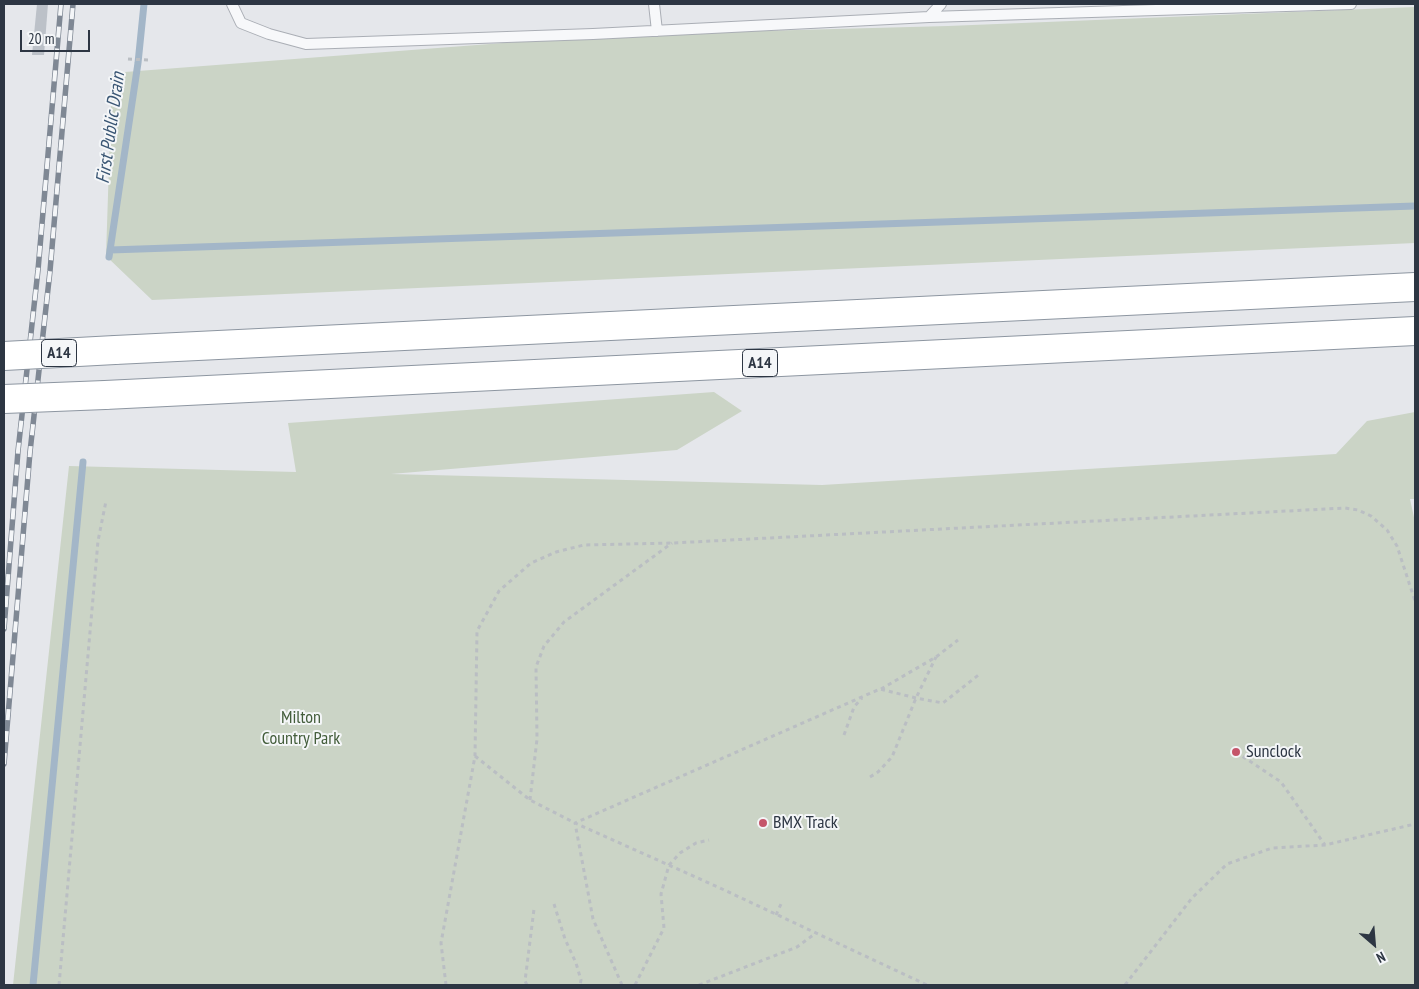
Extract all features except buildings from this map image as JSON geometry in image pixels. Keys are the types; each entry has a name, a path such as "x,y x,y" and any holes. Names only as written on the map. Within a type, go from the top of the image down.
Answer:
{"highway":[{"name":"A14","path":"4,356 1415,287"},
{"name":"A14","path":"4,399 1415,332"}],"lane":[{"path":"232,4 242,23 269,34 306,44 657,31 930,17 1224,6 1351,4"},
{"path":"654,4 657,31"},
{"path":"930,17 941,4"}],"path":[{"path":"128,59 148,60"},
{"path":"59,985 98,540 106,501"},
{"path":"446,985 441,943 475,756 477,631 498,591 531,563 556,552 584,545 673,543 1345,508 1358,510 1371,516 1387,530 1397,546 1415,601"},
{"path":"530,800 537,739 536,667 544,646 564,622 673,543"},
{"path":"575,823 880,689 936,657 958,640"},
{"path":"870,776 878,772 892,757 916,698 936,657"},
{"path":"880,689 943,703 981,673"},
{"path":"844,735 854,707 864,696"},
{"path":"1236,752 1281,782 1325,845"},
{"path":"475,756 530,800 575,823 669,864 927,985"},
{"path":"575,823 593,919 622,985"},
{"path":"1125,985 1192,898 1227,864 1272,848 1325,845 1415,824"},
{"path":"635,985 664,928 661,894 669,864 680,853 696,843 709,840"},
{"path":"554,904 565,939 576,963 581,980 580,985"},
{"path":"776,915 781,904"},
{"path":"527,985 525,981 534,909"},
{"path":"700,985 796,947 816,933"}],"green space":[{"path":"1415,7 1415,243 152,300 106,256 112,73 607,35 948,26"},
{"name":"Milton Country Park","path":"714,392 742,411 677,450 391,474 822,485 1336,454 1367,421 1415,412 1415,499 1410,499 1415,522 1415,985 13,985 69,466 296,472 288,423"}],"waterway":[{"name":"First Public Drain","path":"109,257 138,63 144,4"},
{"path":"110,250 1415,206"},
{"path":"33,985 83,462"}],"railway":[{"path":"4,629 18,451 38,270 61,4"},
{"path":"4,764 30,452 50,271 73,4"}],"place":[{"name":"Sunclock","path":"1236,752"},
{"name":"BMX Track","path":"763,823"}]}
